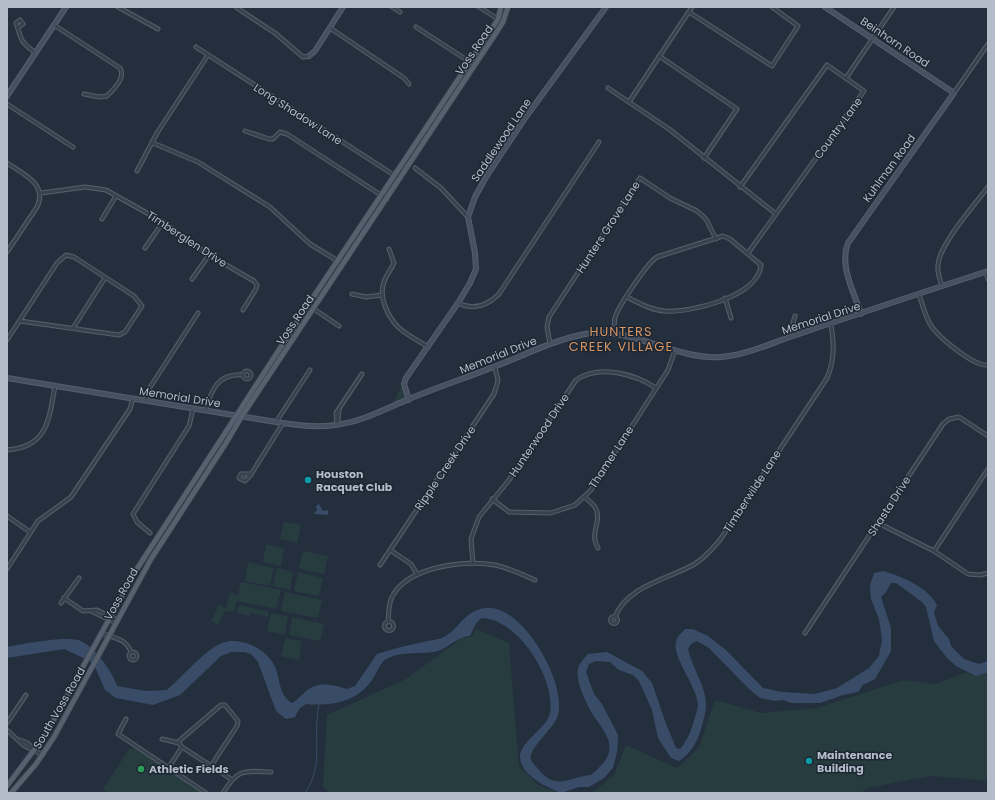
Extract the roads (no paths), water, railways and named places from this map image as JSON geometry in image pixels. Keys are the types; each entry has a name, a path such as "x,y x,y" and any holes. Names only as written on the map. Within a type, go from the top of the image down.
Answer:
{"main road":[{"name":"Voss Road","path":"96,643 127,587 168,520 308,305 493,27 498,19 501,7"},
{"name":"Voss Road","path":"104,647 133,591 242,416 498,30 503,22 508,7"},
{"path":"493,27 498,30"},
{"path":"449,93 454,97"},
{"path":"425,129 430,133"},
{"path":"359,229 364,233"},
{"path":"190,487 196,491"},
{"path":"168,520 174,524"},
{"path":"127,587 133,591"},
{"name":"South Voss Road","path":"7,786 35,751 96,643"},
{"name":"South Voss Road","path":"11,793 42,756 104,647"},
{"path":"60,708 71,707"}],"street":[{"path":"7,96 66,7"},
{"path":"118,7 158,29"},
{"path":"237,8 275,33 303,57 309,56 315,51 343,7"},
{"path":"392,7 400,12"},
{"path":"479,7 498,19"},
{"name":"Saddlewood Lane","path":"468,217 475,197 486,177 554,78 606,7"},
{"path":"628,102 692,7"},
{"path":"689,12 769,66 772,66 798,26 772,7"},
{"name":"Beinhorn Road","path":"825,7 954,93"},
{"path":"740,187 827,65 846,78 874,39 894,7"},
{"path":"54,25 120,68 122,71 121,77 108,96 99,97 84,94"},
{"path":"19,27 18,33 21,40 36,53"},
{"path":"416,27 474,66"},
{"path":"330,28 404,78 410,84"},
{"name":"Kuhlman Road","path":"861,314 845,264 845,254 848,243 988,44"},
{"name":"Long Shadow Lane","path":"196,48 400,179"},
{"path":"136,171 153,143 157,133 208,55"},
{"path":"659,56 737,109 704,158"},
{"name":"Country Lane","path":"748,254 864,91 846,78"},
{"path":"608,88 669,129 740,187 776,214"},
{"path":"7,104 73,147"},
{"path":"245,131 269,139 273,139 280,132 287,134 387,199"},
{"path":"458,303 463,306 479,307 490,303 499,294 599,142"},
{"path":"153,143 198,162 270,207 310,244 343,264"},
{"path":"7,164 32,180 41,193 37,207 7,252"},
{"path":"409,400 404,384 406,378 458,303 470,283 476,269 476,253 468,217 441,188 415,168"},
{"name":"Hunters Grove Lane","path":"550,344 546,327 549,317 640,178 670,198 697,211 706,219 716,239"},
{"name":"Timberglen Drive","path":"41,193 94,187 106,190 163,222 209,255 254,281 256,289 243,310"},
{"path":"942,286 938,274 938,265 943,249 987,189"},
{"path":"102,220 116,196"},
{"path":"146,248 163,222"},
{"path":"614,334 615,318 627,297 653,259 716,239 727,237 761,265 758,274 749,286 743,290 725,298 680,311 656,309 627,297"},
{"path":"389,249 394,263 384,281 382,295 392,322 428,347"},
{"path":"7,340 57,263 66,255 74,257 141,303 140,310 125,332 119,335 20,321"},
{"path":"192,279 209,255"},
{"path":"987,272 988,279"},
{"name":"Memorial Drive","path":"7,378 310,427 337,425 364,418 550,344 584,334 614,334 697,356 720,357 745,354 795,335 987,272"},
{"path":"73,328 105,278"},
{"path":"352,294 366,297 382,295"},
{"path":"919,294 930,324 939,336 975,361 988,364"},
{"path":"725,298 731,318"},
{"path":"308,305 339,326"},
{"path":"146,400 147,392 198,313"},
{"path":"795,316 793,323 795,335"},
{"name":"Timberwilde Lane","path":"615,617 617,610 628,597 694,564 712,550 721,538 827,378 832,366 834,355 831,324"},
{"name":"Thamer Lane","path":"492,499 509,512 543,513 566,509 585,497 668,370 675,350"},
{"name":"Ripple Creek Drive","path":"380,565 494,394 498,381 495,367"},
{"path":"276,422 310,370"},
{"name":"Hunterwood Drive","path":"473,563 471,539 479,516 509,480 576,380 589,374 605,372 639,378 656,388"},
{"path":"337,425 336,413 362,374"},
{"path":"206,410 212,391 219,381 230,375 243,375"},
{"path":"7,450 18,449 31,444 44,430 48,423 55,386"},
{"path":"7,569 30,532 45,514 72,497 130,409 133,398"},
{"path":"150,533 137,522 133,514 189,426 193,409"},
{"name":"Shasta Drive","path":"806,633 943,424 949,419 959,417 988,436"},
{"path":"251,474 283,423"},
{"path":"934,552 988,469"},
{"path":"585,497 597,510 598,516 594,538 598,548"},
{"path":"7,516 30,532"},
{"path":"878,523 934,552 968,574 987,574"},
{"path":"390,550 411,564 417,574"},
{"path":"388,622 389,605 393,595 408,578 417,574 444,567 473,563 495,565 516,571 535,580"},
{"path":"61,603 79,578"},
{"path":"64,598 83,611 91,611 110,618 116,622"},
{"path":"101,633 124,641 129,646 131,652"},
{"path":"7,723 26,695"},
{"path":"179,744 179,741 194,726 220,705 226,705 229,707 238,721 237,726 211,766"},
{"path":"126,719 118,734 170,767 206,793"},
{"path":"7,730 23,745 42,756"},
{"path":"162,739 179,744 231,779"},
{"path":"170,767 182,747"},
{"path":"223,793 231,779 237,774 248,772 272,772"}],"water":[{"path":"319,504 323,511 328,510 328,515 314,514 317,510 316,506"},
{"path":"884,571 899,576 927,593 937,605 934,613 938,626 949,639 951,646 964,659 979,664 988,661 988,672 976,676 956,666 947,658 934,641 926,607 922,602 896,583 891,583 881,597 891,628 891,651 875,679 863,685 858,692 843,695 820,703 792,703 783,700 776,701 760,698 748,688 709,648 697,641 691,644 688,649 692,663 704,691 706,708 701,729 695,743 687,755 679,761 671,758 658,738 652,710 639,681 633,675 619,670 610,662 596,661 589,664 586,672 594,694 602,704 618,735 617,752 613,768 604,778 589,787 579,787 561,793 541,784 524,769 521,763 521,750 548,719 550,713 550,699 547,684 541,668 532,653 521,639 508,628 495,621 481,618 475,625 470,636 460,638 444,648 434,652 402,654 390,657 379,667 366,688 358,694 333,703 306,704 299,709 295,717 286,719 276,711 258,662 251,654 244,652 231,652 221,656 180,695 153,705 116,698 105,690 96,669 90,661 64,649 7,658 7,647 56,639 74,639 87,645 98,655 115,680 117,686 146,691 167,690 194,664 216,646 229,641 244,642 258,648 273,663 284,695 292,703 309,689 318,685 333,685 347,689 355,686 377,654 400,647 442,638 467,616 478,610 485,608 499,610 513,618 527,631 549,666 556,684 559,701 558,715 552,726 533,750 531,760 545,776 551,780 563,781 591,775 605,761 610,748 606,734 592,714 578,680 579,667 588,654 607,652 642,671 652,683 676,748 680,749 685,743 690,732 698,706 694,690 681,664 676,649 677,638 685,629 693,629 708,636 726,650 763,688 782,692 815,694 837,688 869,668 879,656 882,640 879,619 871,599 870,585 874,573"}],"waterway":[{"path":"305,793 315,772 317,717 319,705"}],"place":[{"name":"Houston Racquet Club","path":"308,480"},
{"name":"Maintenance Building","path":"809,761"},
{"name":"Athletic Fields","path":"141,769"}],"district":[{"name":"HUNTERS CREEK VILLAGE","path":"621,338"}]}
